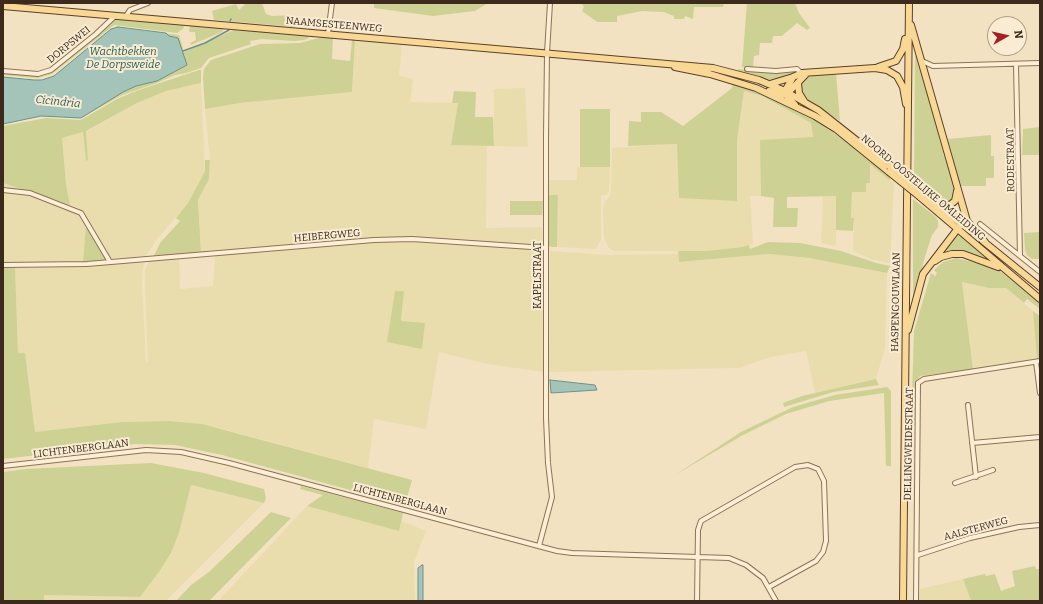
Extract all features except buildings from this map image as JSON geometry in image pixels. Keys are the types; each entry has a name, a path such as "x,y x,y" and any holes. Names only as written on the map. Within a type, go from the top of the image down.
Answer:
{"main road":[{"name":"HASPENGOUWLAAN","path":"903,601 909,3"},
{"name":"NAAMSESTEENWEG","path":"3,6 663,64 710,74 756,88 785,103"},
{"path":"909,11 913,36 922,61 957,191 967,221 986,242"},
{"path":"875,68 896,61 904,49 909,11"},
{"name":"NAAMSESTEENWEG","path":"663,64 675,63 734,72 770,84 786,93"},
{"path":"770,84 805,73 875,68 887,70 897,76 901,81 904,101 908,107"},
{"path":"786,93 798,83 805,73"},
{"path":"786,93 793,77"},
{"path":"798,83 799,93 804,102"},
{"path":"756,88 786,93 795,105 815,116"},
{"name":"NOORD-OOSTELIJKE OMLEIDING","path":"786,93 824,114 920,195 959,226 986,242 1040,287"},
{"name":"NOORD-OOSTELIJKE OMLEIDING","path":"785,103 815,116 836,129 889,169"},
{"path":"920,195 942,208 949,206 955,201 957,191"},
{"name":"NOORD-OOSTELIJKE OMLEIDING","path":"942,208 1007,272 1040,299"},
{"path":"906,339 923,274 959,226"},
{"path":"923,274 941,257 952,254 963,254 977,258 1007,272"}],"street":[{"path":"126,16 130,10 148,3"},
{"path":"328,34 332,3"},
{"name":"KAPELSTRAAT","path":"539,546 552,496 546,442 547,53 550,3"},
{"name":"DORPSWEI","path":"3,71 38,74 51,70 96,34 115,15"},
{"path":"922,61 933,66 1040,63"},
{"name":"RODESTRAAT","path":"1016,64 1020,256"},
{"path":"925,75 933,66"},
{"path":"747,69 776,71 797,69 805,73"},
{"path":"3,190 30,193 81,212 110,262"},
{"path":"980,224 1040,272"},
{"name":"HEIBERGWEG","path":"3,265 60,266 387,239 546,248"},
{"name":"DELLINGWEIDESTRAAT","path":"916,601 918,555 916,467 918,383 924,379 1038,361 1040,393"},
{"path":"968,405 976,477"},
{"path":"972,443 1040,437"},
{"name":"LICHTENBERGLAAN","path":"3,466 146,450 181,452 236,465 539,546 572,553 720,557 737,562 753,570 769,587 776,601"},
{"path":"697,601 698,530 704,518 799,465 813,467 821,474 824,480 826,541 823,552 816,561 769,587"},
{"path":"955,483 993,470"},
{"name":"AALSTERWEG","path":"918,555 977,536 1018,527 1040,525"}],"shaded area":[{"path":"355,40 402,44 399,76 413,79 410,102 458,103 451,145 487,145 486,228 542,227 542,243 539,245 386,237 201,253 198,200 209,179 210,160 205,109 240,103 352,92"},
{"path":"201,83 205,171 188,203 157,239 146,256 110,258 85,214 81,210 70,205 66,184 62,138 83,132 86,161 88,160 86,132 137,103 166,91"},
{"path":"525,88 528,147 494,146 494,89"},
{"path":"744,90 761,96 811,123 813,138 760,140 761,196 750,196 753,244 742,247 706,251 615,251 610,249 604,237 603,209 605,201 609,198 611,191 612,148 677,144 737,201 737,140"},
{"path":"870,163 894,183 890,263 871,259 853,251 854,219 851,218 852,192 870,182"},
{"path":"577,167 610,167 609,191 607,195 601,195 601,239 596,249 557,247 558,195 549,195 549,180 577,180"},
{"path":"3,183 27,190 26,193 78,211 86,223 83,262 3,264"},
{"path":"823,196 836,196 836,246 821,243"},
{"path":"374,241 410,241 542,251 543,372 488,364 439,352 426,429 374,419 368,468 223,429 190,423 170,421 122,422 35,432 25,353 18,354 15,267 56,267 146,260 143,267 142,284 146,362 148,362 145,271 149,261 179,258 180,289 213,286 215,255","holes":["404,292 401,321 387,342"]},
{"path":"550,251 607,255 678,254 679,262 769,254 809,258 887,273 885,348 876,379 815,393 806,351 771,357 739,368 549,372"},
{"path":"962,282 989,288 1006,288 1033,311 1037,360 973,369"},
{"path":"191,485 264,503 166,601 44,601 43,595 140,597 171,553 179,533"},
{"path":"307,506 398,530 401,521 426,531 414,562 415,601 218,601"},
{"path":"963,579 971,601 919,601 920,589"}],"green space":[{"path":"246,3 262,3 266,14 272,16 294,15 295,27 214,20 212,11 236,4 239,10"},
{"path":"374,3 488,3 475,11 433,16 374,8"},
{"path":"581,3 724,3 723,7 694,7 693,19 685,16 684,19 674,19 674,16 664,12 642,11 617,16 617,22 597,22 582,11 584,7"},
{"path":"747,3 795,3 799,13 810,28 807,30 797,23 782,36 773,36 772,43 760,43 759,55 754,56 753,68 742,67"},
{"path":"115,19 183,25 184,28 177,33 114,25 52,74 37,78 3,75 3,72 37,75 52,72"},
{"path":"190,25 224,29 222,32 191,45 190,43 196,40 195,32 189,32"},
{"name":"Wachtbekken De Dorpsweide","path":"118,27 179,35 184,52 234,30 306,35 309,38 294,41 262,39 250,41 251,44 209,58 201,68 175,75 122,95 81,118 41,116 3,124 3,77 42,80 54,76 111,29"},
{"path":"319,38 333,38 332,59 350,61 352,40 355,40 352,92 240,103 205,109 203,78 204,69 211,60 260,44 300,43"},
{"path":"917,55 944,156 955,186 952,200 947,204 944,204 931,194 914,178 915,56"},
{"path":"738,69 777,72 797,70 798,72 770,81 738,71"},
{"path":"201,70 201,83 166,91 137,103 86,131 88,160 86,161 83,132 62,138 66,184 70,205 3,183 3,126 46,118 81,120 117,99 136,91"},
{"path":"836,73 840,121 804,97 800,84 806,76"},
{"path":"733,83 765,94 807,115 850,144 891,178 889,180 870,164 870,183 866,183 866,192 852,192 851,218 854,218 853,231 836,230 836,196 787,197 787,208 798,208 797,227 773,227 774,198 761,196 760,140 813,137 811,123 762,96 744,91 737,140 737,201 679,198 677,144 628,146 629,121 641,122 641,112 661,112 683,126 732,88"},
{"path":"454,91 476,92 475,117 493,117 494,146 451,145 458,103 452,103"},
{"path":"580,109 610,109 610,167 580,167"},
{"path":"1040,127 1040,155 1022,155 1023,129"},
{"path":"991,135 991,156 994,156 994,178 986,178 986,186 960,186 948,139"},
{"path":"205,160 210,160 209,179 198,200 201,253 154,256 160,243 180,221 176,218 188,203 205,171"},
{"path":"549,195 558,195 557,247 551,247 548,245"},
{"path":"913,199 936,217 938,227 932,235 924,260 915,298 913,300"},
{"path":"510,201 543,201 542,215 510,215"},
{"path":"86,223 106,259 105,261 83,262"},
{"path":"1040,232 1040,259 1032,259 1027,255 1025,250 1024,233"},
{"path":"958,233 990,261 962,252 942,254"},
{"path":"768,242 800,243 841,251 876,263 890,266 887,273 809,258 769,254 679,262 678,251 706,251 749,245 750,249"},
{"path":"956,258 989,265 1000,271 1040,303 1040,309 1027,299 1024,303 1006,288 989,288 962,282 973,369 920,376 916,385 915,425 911,425 914,331 931,273 935,276 937,273 934,270 943,262"},
{"path":"3,267 15,267 18,353 25,353 35,432 122,422 170,421 202,424 412,480 405,505 222,455 175,445 135,444 3,459"},
{"path":"395,291 404,291 401,321 425,323 422,349 387,342"},
{"path":"1033,311 1040,316 1040,359 1037,360"},
{"path":"876,379 879,385 833,392 784,407 783,403 802,396"},
{"path":"887,387 891,391 891,466 886,466 884,393 829,401 786,414 743,435 675,475 741,432 793,407 835,395"},
{"path":"151,463 204,473 264,489 266,498 264,503 191,485 179,533 171,553 140,597 44,595 44,601 3,601 3,472 25,469"},
{"path":"301,486 403,513 399,531 307,506 323,495 300,489"},
{"path":"271,512 291,518 209,601 176,601 191,585 209,572"},
{"path":"1035,566 1036,569 1040,569 1040,601 971,601 963,579 985,574 986,576 995,574 1001,591 1015,586 1012,571"}],"water":[{"name":"Wachtbekken De Dorpsweide","path":"118,27 166,33 169,36 178,38 187,65 157,81 136,86 123,92 81,118 41,116 3,124 3,77 42,80 54,76 111,29"},
{"path":"550,380 595,385 597,390 551,393"},
{"path":"422,565 423,601 418,601 418,568"}],"waterway":[{"name":"Cicindria","path":"183,51 205,43 229,30"}]}
